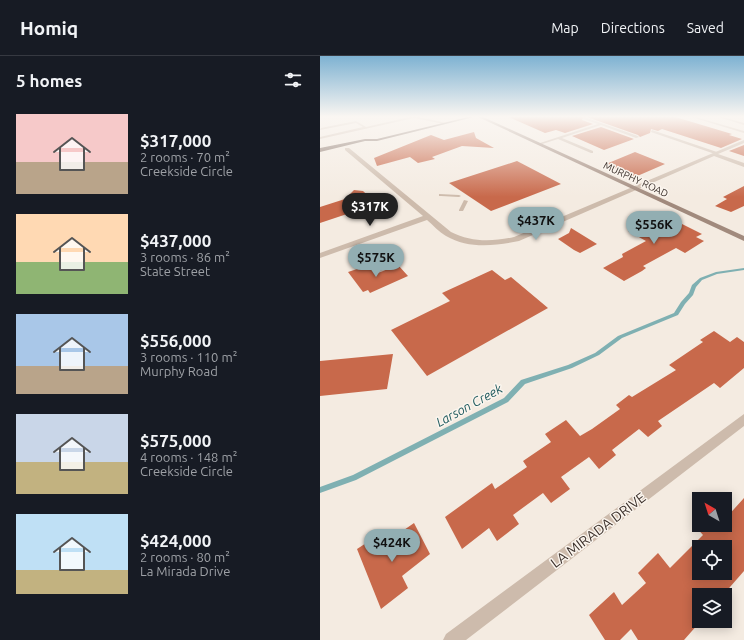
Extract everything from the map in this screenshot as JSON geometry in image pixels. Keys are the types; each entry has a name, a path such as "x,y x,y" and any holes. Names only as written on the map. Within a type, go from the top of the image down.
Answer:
{"main road":[{"path":"320,150 350,143"},
{"path":"320,156 371,143"}],"street":[{"path":"347,149 448,234 472,243 500,243 516,240 739,143"},
{"name":"MURPHY ROAD","path":"538,144 744,239"},
{"path":"714,154 744,165"},
{"path":"320,256 428,217"},
{"name":"LA MIRADA DRIVE","path":"452,640 744,419"}],"lane":[{"path":"571,143 592,152"},
{"path":"685,143 714,154"},
{"path":"441,195 459,196"},
{"path":"461,210 466,201"}],"building":[{"path":"411,143 485,143 494,148 462,146 432,157 435,159 418,163 410,157 377,166 374,158"},
{"path":"589,143 622,143 604,150"},
{"path":"706,143 732,143 721,148"},
{"path":"744,145 744,156 729,151"},
{"path":"635,152 665,164 635,177 606,164"},
{"path":"517,161 561,184 491,211 449,183"},
{"path":"744,186 744,206 731,212 715,206 727,199 723,197"},
{"path":"354,190 363,191 377,204 320,223 320,207 345,199"},
{"path":"664,215 702,234 696,237 704,241 685,253 676,248 643,266 646,268 624,281 603,268 623,257 622,254 646,241 628,231 654,218 657,219"},
{"path":"571,228 597,244 580,253 574,250 558,239 569,233"},
{"path":"369,265 378,273 398,265 408,276 370,293 368,290 363,292 348,272"},
{"path":"492,270 505,280 511,277 548,308 427,376 391,330 450,301 442,293"},
{"path":"714,331 730,342 737,337 744,342 744,368 720,388 714,383 658,421 662,426 648,437 639,429 612,450 616,455 599,469 589,457 561,477 570,489 551,503 543,493 513,515 519,524 497,541 489,528 462,549 445,517 492,483 495,489 527,467 523,461 551,442 545,434 566,420 580,436 592,429 620,409 616,405 629,395 632,397 676,370 669,365 703,342 700,340"},
{"path":"393,354 387,389 320,396 320,361"},
{"path":"744,498 744,571 729,588 692,588 692,628 695,628 684,640 638,640 631,629 620,640 605,640 589,615 614,592 622,605 646,583 638,573 658,553 670,568 692,546 692,580 732,580 732,540 698,540 703,535 700,532 732,532 732,511"},
{"path":"414,523 430,554 402,576 408,588 381,609 357,549 377,536 381,546"}],"waterway":[{"name":"Larson Creek","path":"320,490 354,478 506,400 523,382 570,367 597,354 620,337 676,314 691,294 694,286 701,279 716,273 744,269"}]}
